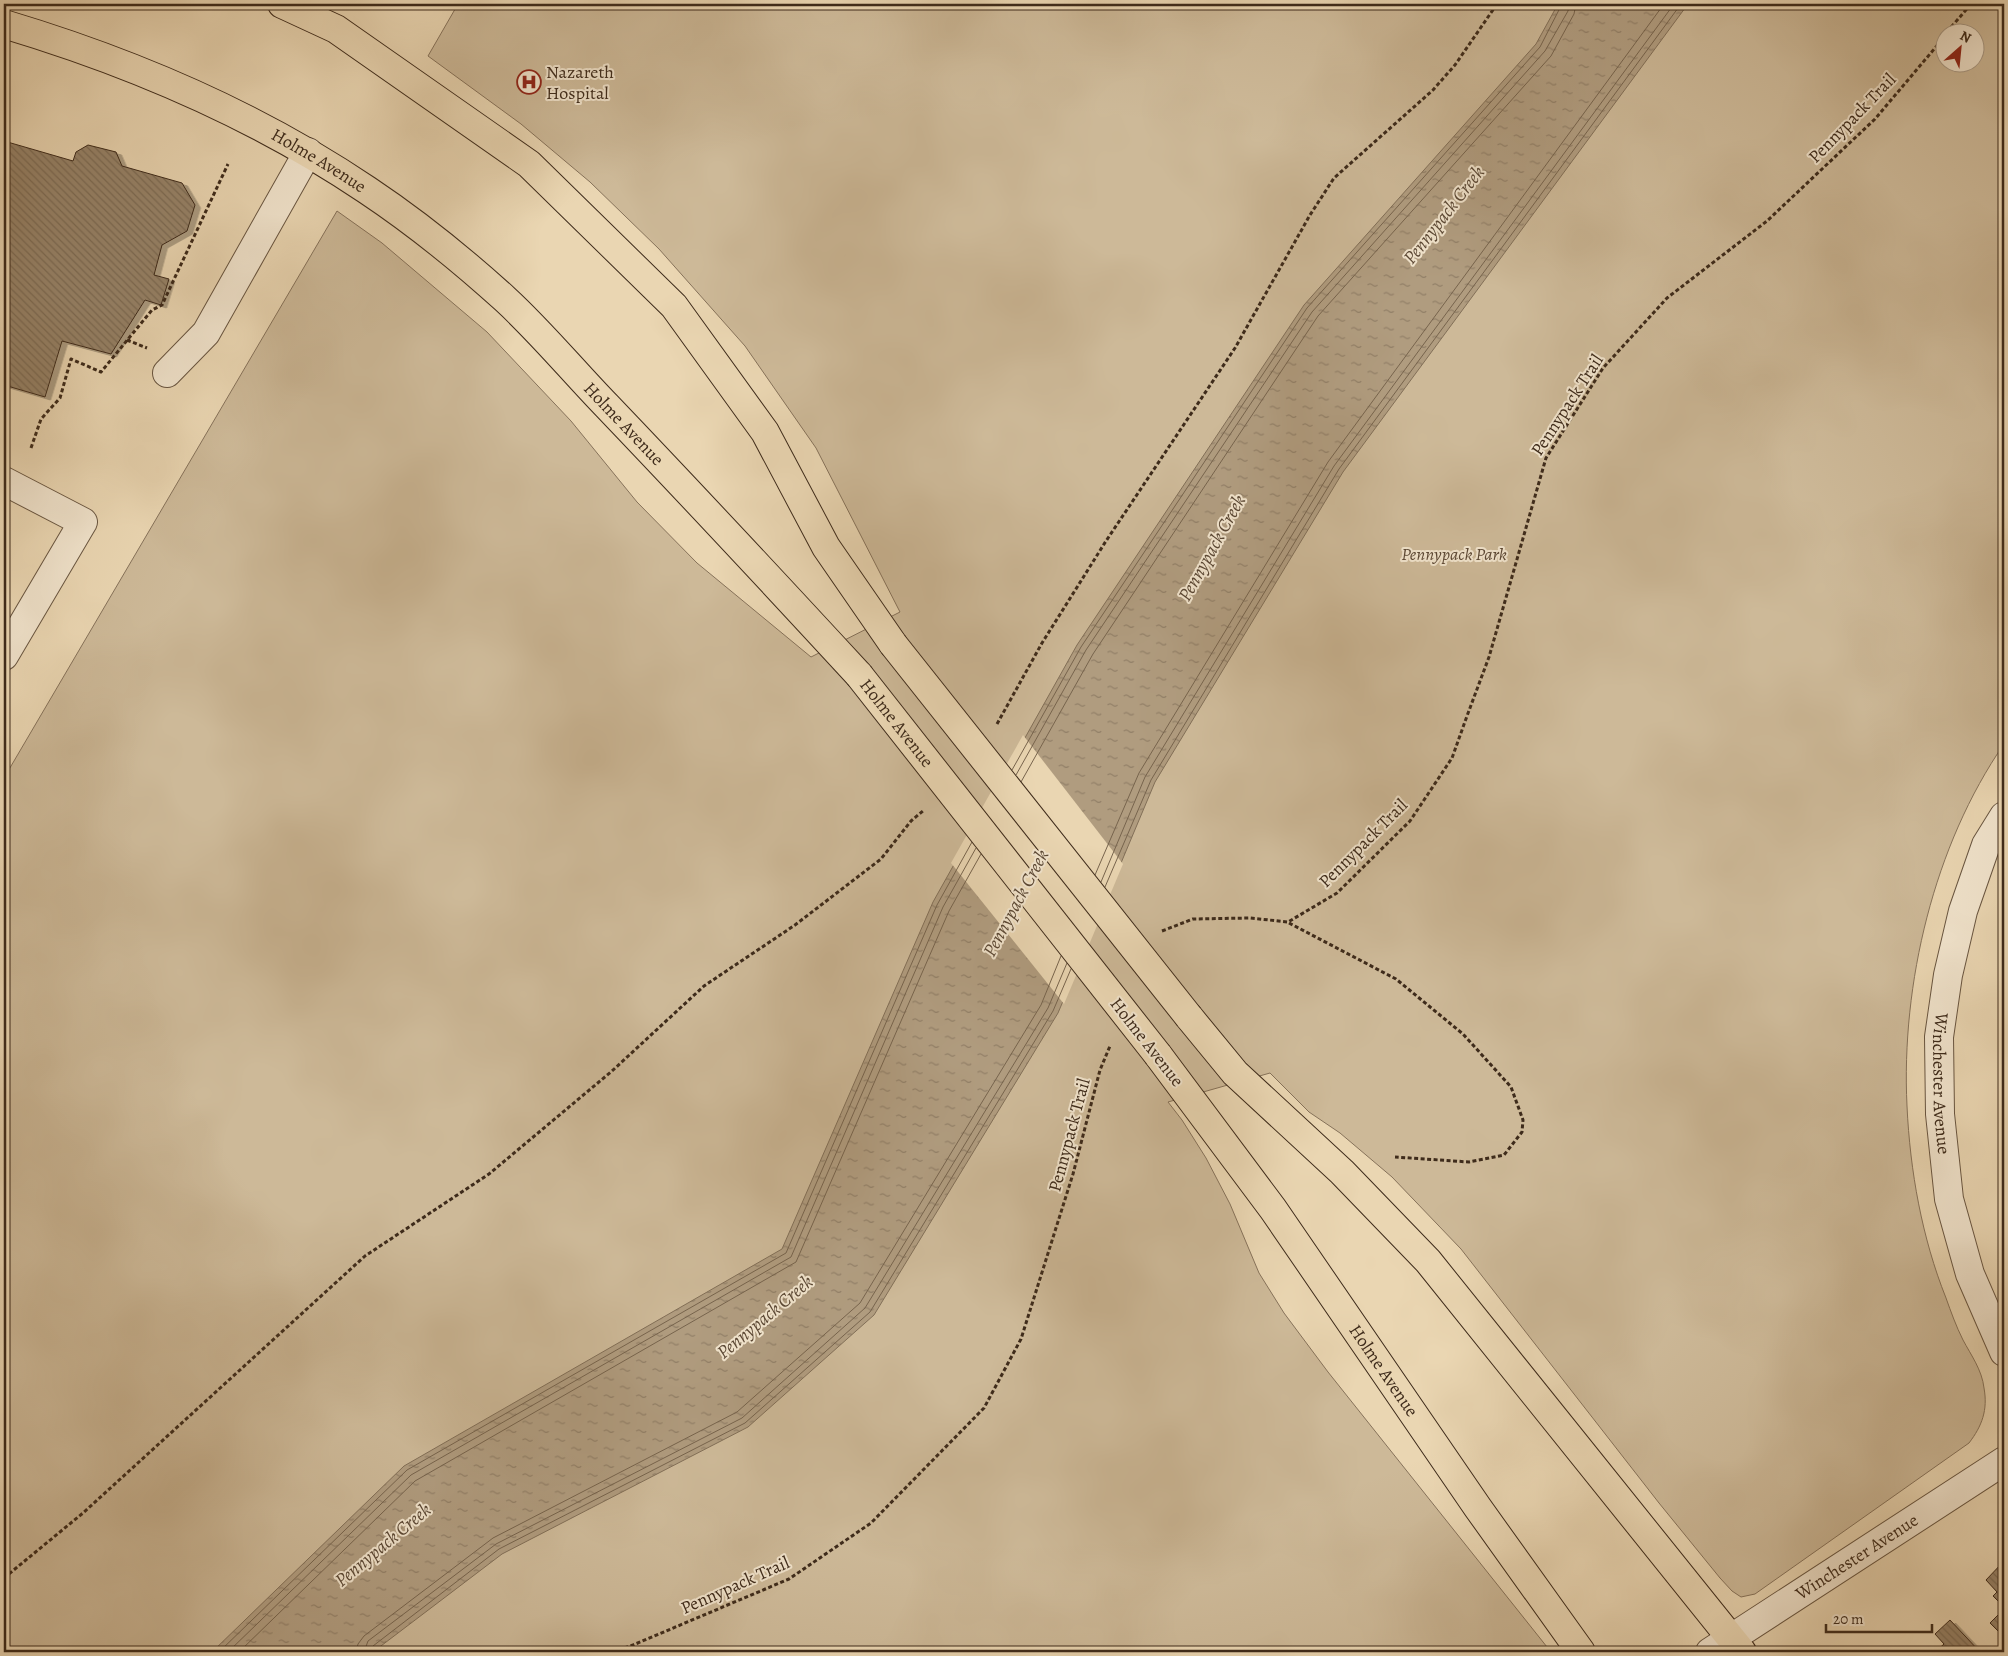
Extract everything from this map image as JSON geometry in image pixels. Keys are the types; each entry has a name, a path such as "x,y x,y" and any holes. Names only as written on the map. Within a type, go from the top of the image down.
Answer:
{"main road":[{"path":"282,4 336,29 530,164 674,306 765,432 826,547 893,644 1234,1073 1342,1172 1428,1261 1727,1648"},
{"name":"Holme Avenue","path":"4,24 153,76 229,110 308,152 369,191 428,236 506,300 710,513 859,675 1158,1055 1273,1209 1478,1508 1581,1652"}],"street":[{"path":"167,373 206,332 308,152"},
{"path":"4,482 83,522 4,656"},
{"name":"Winchester Avenue","path":"2004,816 1986,845 1962,911 1948,975 1939,1037 1940,1114 1949,1199 1970,1274 2004,1352"},
{"name":"Winchester Avenue","path":"1727,1648 2004,1461"}],"path":[{"path":"994,728 1042,643 1106,540 1235,348 1310,215 1334,178 1433,90 1455,65 1497,4"},
{"name":"Pennypack Trail","path":"1956,22 1971,4"},
{"name":"Pennypack Trail","path":"1288,922 1337,893 1410,821 1452,758 1489,657 1546,458 1603,368 1667,298 1767,221 1875,119 1936,46"},
{"path":"31,448 41,419 60,398 71,359 101,372 152,310 162,304 228,164"},
{"path":"4,1578 83,1513 365,1256 488,1174 612,1071 704,986 795,925 881,859 911,821 926,808"},
{"path":"1156,933 1193,919 1250,918 1288,922 1396,979 1463,1034 1511,1087 1523,1120 1522,1132 1504,1155 1469,1162 1395,1157"},
{"name":"Pennypack Trail","path":"612,1652 633,1645 789,1579 871,1524 984,1408 1021,1339 1073,1174 1100,1070 1111,1044"}],"green space":[{"name":"Pennypack Park","path":"458,4 2004,4 2004,744 1979,784 1958,826 1941,871 1927,917 1917,964 1910,1012 1907,1060 1907,1106 1911,1155 1924,1228 1930,1252 1952,1314 1983,1381 1985,1403 1983,1417 1981,1424 1969,1443 1755,1594 1741,1597 1732,1591 1720,1578 1659,1503 1461,1249 1392,1177 1340,1133 1309,1112 1270,1073 1168,1102 1206,1158 1230,1204 1259,1273 1284,1313 1328,1372 1551,1652 4,1652 4,778 337,211 382,243 487,332 571,421 637,502 697,563 811,657 900,612 816,448 745,346 659,249 590,182 521,124 428,56"}],"water":[{"name":"Pennypack Creek","path":"1558,4 1688,4 1343,472 1155,782 1058,1013 874,1315 748,1427 502,1554 373,1652 212,1652 404,1466 782,1249 933,902 1077,645 1304,305 1536,44"}],"pier":[{"path":"1023,735 1123,864 1064,1004 951,863"}],"building":[{"path":"4,141 73,161 76,152 88,145 116,152 122,166 182,183 195,205 187,231 162,245 154,275 169,279 161,305 145,300 111,354 62,341 45,397 4,385"},
{"path":"2004,1561 2004,1607 1993,1596 1997,1592 1986,1580"},
{"path":"2001,1612 2004,1615 2004,1631 2001,1634 1990,1623"},
{"path":"1950,1620 1980,1652 1935,1652 1944,1644 1935,1634"}],"place":[{"name":"Nazareth Hospital","path":"529,82"}]}
